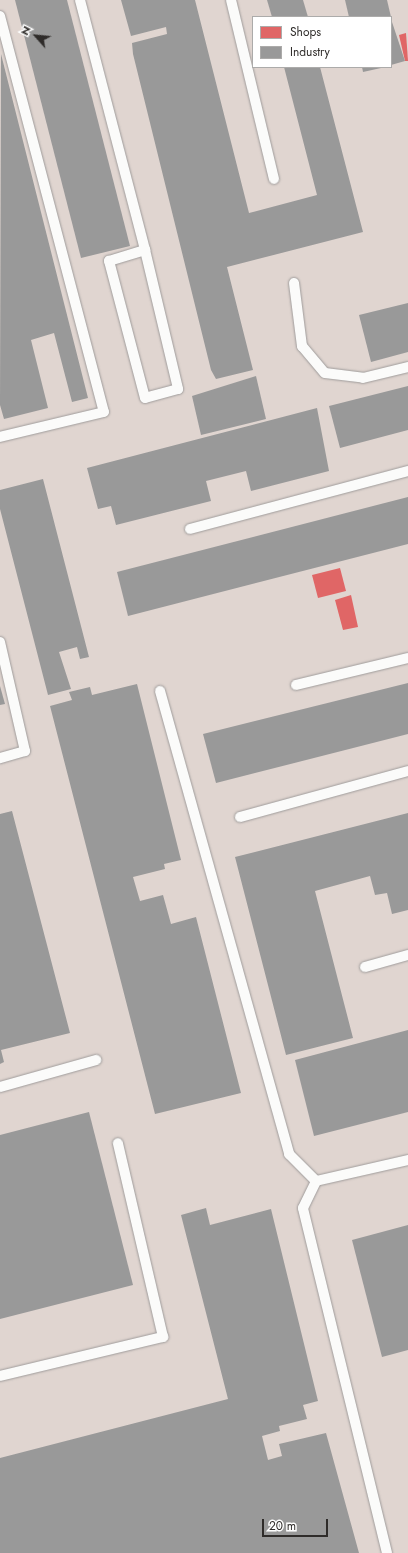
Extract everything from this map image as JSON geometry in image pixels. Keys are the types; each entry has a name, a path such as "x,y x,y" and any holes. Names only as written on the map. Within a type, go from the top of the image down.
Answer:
{"lane":[{"path":"80,0 145,250 178,389 145,398 109,261 145,250"},
{"path":"231,0 274,179"},
{"path":"0,16 104,412 0,437"},
{"path":"294,283 302,346 325,373 364,378 408,367"},
{"path":"190,529 408,471"},
{"path":"0,642 25,751 0,758"},
{"path":"296,684 408,658"},
{"path":"160,691 289,1154 316,1181"},
{"path":"240,817 408,771"},
{"path":"365,967 408,956"},
{"path":"0,1087 96,1060"},
{"path":"0,1376 163,1337 118,1143"},
{"path":"316,1181 408,1160"},
{"path":"316,1181 304,1208 387,1553"}],"shaded area":[{"path":"0,0 408,0 408,1553 0,1553"}],"building: Shops":[{"path":"406,33 408,61 405,61 399,35"},
{"path":"340,568 346,591 318,598 312,575"},
{"path":"351,595 358,627 343,630 335,600"}],"building: Industry":[{"path":"15,0 67,0 130,246 81,258"},
{"path":"121,0 195,0 249,213 317,195 284,68 320,68 363,232 227,267 253,370 216,379 211,370 133,54 132,43 167,34 166,27 131,36"},
{"path":"267,0 303,0 308,16 272,16"},
{"path":"345,0 387,0 391,16 349,16"},
{"path":"392,22 405,61 392,65"},
{"path":"1,54 88,398 72,402 54,333 31,340 48,408 4,419 0,405"},
{"path":"362,68 381,68 363,72"},
{"path":"408,303 408,352 371,362 359,315"},
{"path":"256,376 266,419 201,435 192,396"},
{"path":"408,386 408,430 340,448 329,406"},
{"path":"317,408 329,471 251,491 246,471 206,481 211,501 116,525 111,506 98,509 87,468"},
{"path":"43,479 89,657 80,659 77,647 59,652 71,689 48,695 0,509 0,490"},
{"path":"408,497 408,544 128,616 117,572"},
{"path":"408,683 408,734 216,783 203,734"},
{"path":"137,684 181,860 164,864 165,869 133,877 140,901 163,895 171,924 196,917 241,1093 155,1114 50,706 72,700 69,692 90,687 92,695"},
{"path":"0,686 5,704 0,705"},
{"path":"12,811 70,1033 1,1050 4,1062 0,1064 0,814"},
{"path":"408,813 408,910 392,914 387,893 375,895 370,876 315,891 353,1038 286,1055 235,857"},
{"path":"408,1030 408,1112 314,1136 295,1060"},
{"path":"89,1112 133,1285 0,1319 0,1135"},
{"path":"206,1208 210,1225 271,1209 318,1401 303,1405 307,1419 279,1426 280,1431 262,1436 268,1460 282,1456 279,1444 326,1433 359,1553 0,1553 0,1458 228,1399 181,1215"},
{"path":"408,1225 408,1350 382,1357 352,1240"}]}
